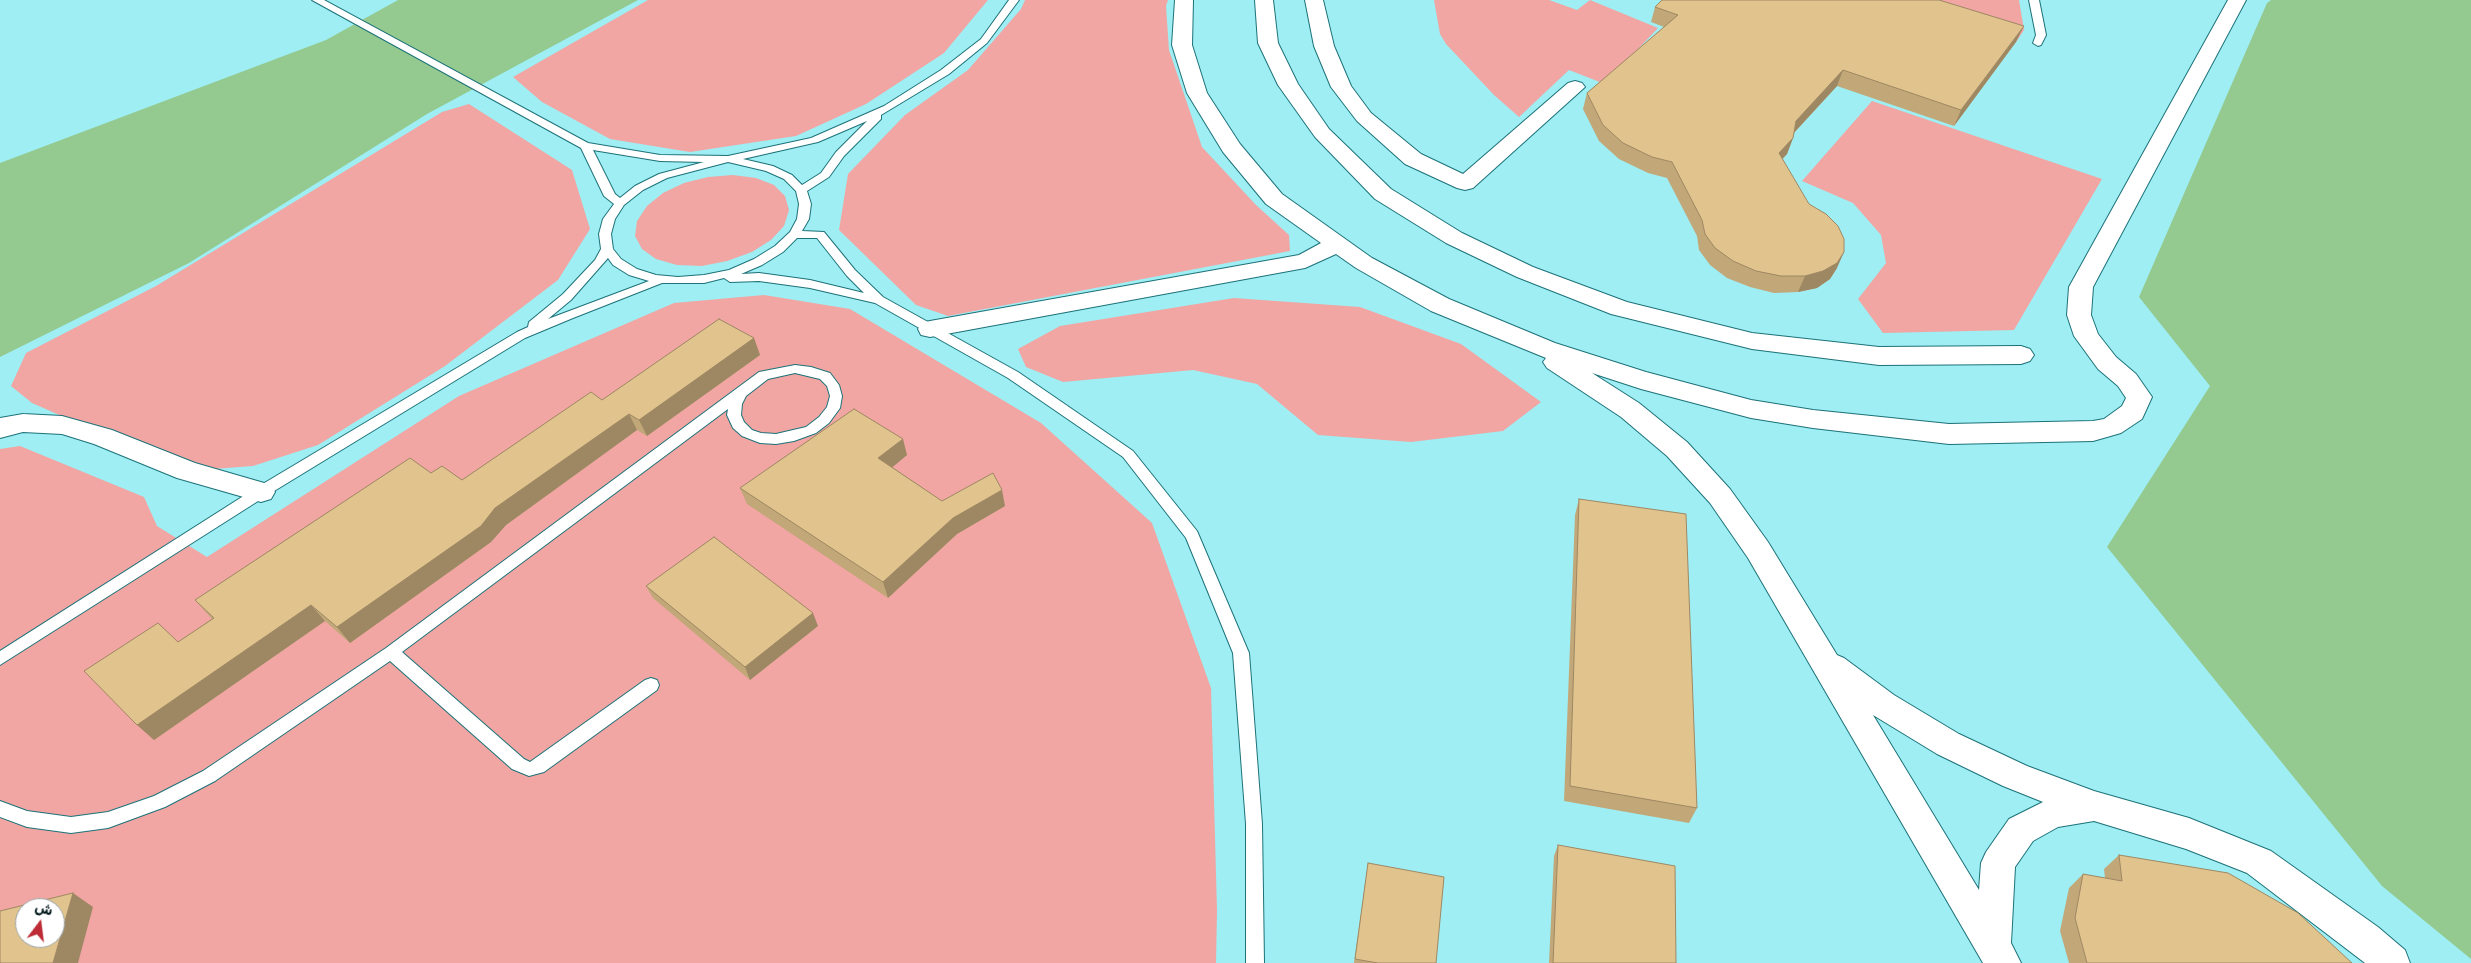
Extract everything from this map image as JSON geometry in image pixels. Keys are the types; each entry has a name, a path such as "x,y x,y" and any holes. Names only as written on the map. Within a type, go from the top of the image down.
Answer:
{"street":[{"path":"1184,0 1182,45 1197,93 1230,146 1274,199 1364,263 1440,305 1546,349 1641,380 1751,409 1813,419 1950,434 2093,431 2112,426 2133,412 2139,397 2127,380 2107,363 2086,336 2078,315 2081,288 2237,0"},
{"path":"1264,0 1268,44 1288,85 1322,133 1383,194 1454,238 1525,272 1620,308 1752,341 1879,356 2021,355"},
{"path":"1314,0 1324,46 1341,87 1364,118 1413,159 1465,183 1576,87"},
{"path":"930,329 1305,261 1337,244"},
{"path":"1519,338 1630,410 1677,449 1720,496 1758,550 1998,955"},
{"path":"0,428 23,423 62,425 102,437 186,470 261,492"},
{"path":"1822,658 1883,705 1948,744 2015,776 2094,806 2190,834 2258,862 2365,939 2392,963"},
{"path":"1998,955 1998,863 2021,830 2053,813 2094,806"}],"lane":[{"path":"317,0 585,146 660,158 728,159 769,168 788,177 800,190 805,204 803,219 794,234 779,249 758,262 732,273 704,279"},
{"path":"800,190 825,175 860,132 888,108 945,72 984,41 1014,0"},
{"path":"2034,0 2041,35 2038,43"},
{"path":"879,300 810,284 759,277 678,281 654,279 633,272 617,262 607,249 605,234 609,218 620,204 639,188 663,176 814,140 888,108"},
{"path":"585,146 610,196 620,204"},
{"path":"794,234 820,235 851,274 879,300 1013,375 1128,454 1192,535 1241,653 1254,824 1255,963"},
{"path":"0,659 261,492 521,335 567,297 607,249"},
{"path":"521,335 656,283 654,279"},
{"path":"0,809 27,819 70,825 108,820 159,802 209,776 391,652 764,375 795,369 812,371 825,376 833,385 836,396 833,408 818,425 794,436 776,439 760,438 747,433 738,425 734,415 735,404 741,393"},
{"path":"391,652 523,768 530,769 538,767 651,685"}],"shaded area":[{"path":"398,0 638,0 427,114 189,263 0,357 0,163 326,40"},
{"path":"648,0 988,0 944,53 866,104 796,136 690,152 610,139 542,102 513,77"},
{"path":"1025,0 1168,0 1166,6 1169,50 1202,147 1256,205 1289,235 1290,251 948,316 916,305 839,230 848,174 905,115 968,70 1021,9"},
{"path":"1434,0 1549,0 1577,10 1590,0 1658,28 1605,84 1569,70 1519,117 1494,95 1446,44 1440,34"},
{"path":"1882,0 2019,0 2024,30 2016,42"},
{"path":"2271,0 2471,0 2471,959 2382,886 2107,547 2210,386 2139,297 2267,3"},
{"path":"1872,101 2102,179 2014,330 1883,333 1858,299 1886,263 1881,235 1853,203 1802,181"},
{"path":"469,104 572,170 590,229 558,280 445,366 318,445 253,466 187,471 32,403 11,386 26,353 156,286 442,112"},
{"path":"733,175 756,178 774,185 785,196 789,210 784,226 771,240 752,252 727,261 702,266 677,265 656,259 642,249 635,236 637,221 647,206 663,193 684,183 708,177"},
{"path":"764,295 850,309 1041,423 1152,523 1211,688 1217,911 1216,963 0,963 0,449 20,446 144,497 157,526 207,557 459,396 674,303"},
{"path":"1234,298 1360,307 1461,344 1541,402 1503,431 1411,442 1318,435 1257,384 1193,370 1063,382 1026,367 1018,349 1060,326"}],"building":[{"path":"1662,0 1939,0 2024,26 1961,110 1843,70 1796,121 1793,138 1779,153 1809,204 1826,214 1838,226 1844,239 1844,252 1837,263 1823,271 1805,276 1781,276 1756,271 1733,261 1715,248 1705,234 1702,220 1672,162 1652,157 1623,143 1603,125 1587,93 1678,15 1655,7"},
{"path":"719,319 754,338 639,420 629,414 495,508 481,526 337,627 311,605 137,725 84,671 158,623 178,642 214,618 195,600 410,458 431,473 442,466 462,480 591,392 602,400"},
{"path":"854,409 903,439 878,458 942,501 993,473 1002,490 953,518 883,582 740,488"},
{"path":"1579,499 1686,514 1697,808 1570,786"},
{"path":"714,537 813,613 745,667 646,586"},
{"path":"1558,845 1675,866 1676,963 1553,963"},
{"path":"2119,855 2228,873 2298,913 2352,963 2087,963 2075,918 2083,874 2122,881"},
{"path":"1368,863 1444,877 1436,963 1378,963 1355,959"},
{"path":"73,893 65,921 65,898 53,898"},
{"path":"15,907 15,948 57,948 53,963 0,963 0,911"}]}
